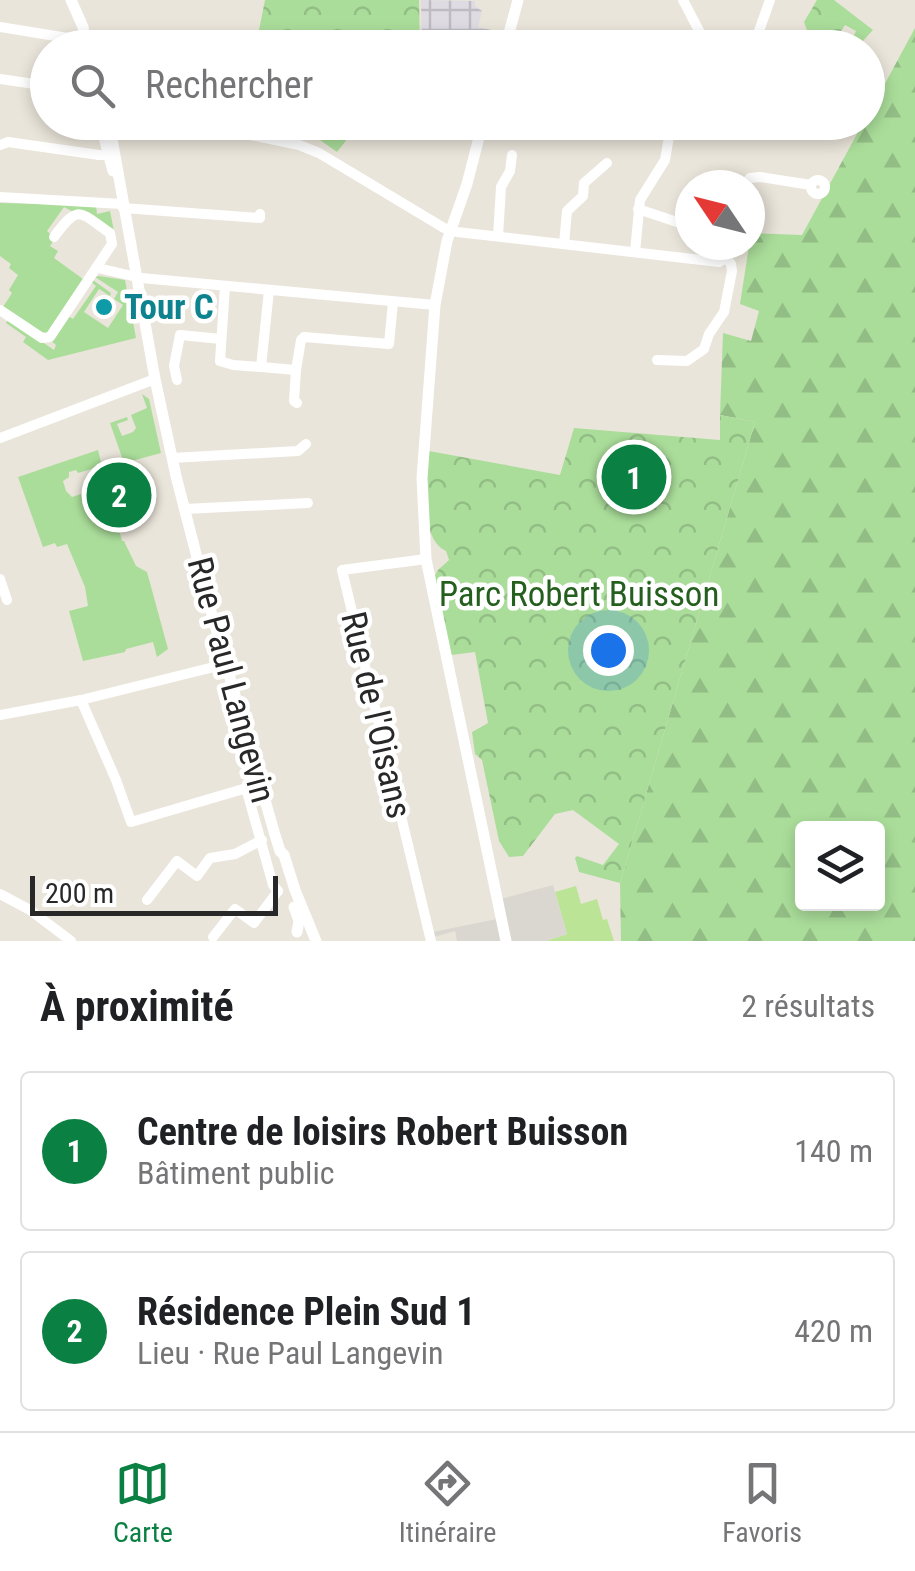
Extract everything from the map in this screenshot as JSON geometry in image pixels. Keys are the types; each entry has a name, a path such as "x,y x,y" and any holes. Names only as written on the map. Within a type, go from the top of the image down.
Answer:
{"street":[{"path":"72,0 84,30"},
{"path":"80,0 87,30"},
{"path":"510,30 518,0"},
{"path":"683,0 699,30"},
{"path":"759,30 770,0"},
{"path":"0,27 30,33"},
{"path":"0,79 30,83"},
{"name":"Rue Paul Langevin","path":"107,140 118,180 172,458 280,851 287,890 298,916 293,938"},
{"name":"Rue Paul Langevin","path":"111,140 112,155"},
{"path":"274,140 318,152 451,230 675,257"},
{"path":"478,140 443,258 435,305 422,478 426,559 506,941"},
{"path":"635,252 640,200 665,160 668,140"},
{"path":"0,145 8,142 112,155"},
{"path":"498,236 502,187 512,155"},
{"path":"564,244 566,212 583,196 584,183 607,163"},
{"path":"765,178 811,185"},
{"path":"0,197 260,218 260,214"},
{"path":"638,209 675,221"},
{"path":"0,311 42,338 50,337 112,244 110,232 82,213 74,213 54,237"},
{"path":"657,360 687,361 704,350 724,312 732,270 728,260"},
{"path":"98,268 136,277 435,305"},
{"path":"225,286 219,358 223,363 296,370"},
{"path":"261,367 269,290"},
{"path":"296,403 301,340 304,337 389,344 394,302"},
{"path":"177,380 174,366 180,335 220,339"},
{"path":"0,438 154,378"},
{"path":"172,458 298,451 306,444"},
{"name":"Rue Paul Langevin","path":"185,509 308,503"},
{"name":"Rue de l'Oisans","path":"426,559 342,570 431,941"},
{"path":"0,579 7,600"},
{"path":"0,715 226,664"},
{"path":"80,700 130,822 260,784"},
{"path":"213,936 235,909 254,923 287,890 273,885 246,788"},
{"name":"Rue Paul Langevin","path":"147,900 177,861 198,876 210,858 235,854 262,840"},
{"name":"Rue Paul Langevin","path":"287,890 315,938"},
{"path":"0,894 30,910 71,941"},
{"path":"293,938 308,930 315,938"}],"shaded area":[{"path":"421,0 475,1 482,11 478,27 492,30 422,30"},
{"path":"553,885 567,934 546,941 510,941 501,899"},
{"path":"497,919 501,941 457,941 455,931 434,937 433,932"}],"green space":[{"path":"265,0 419,0 420,30 259,30"},
{"path":"817,0 834,0 873,30 854,30 845,25 842,30 807,30 804,22"},
{"path":"915,28 915,941 621,941 620,883 755,422 720,415 723,333 751,341 759,311 740,304 747,260 765,260 765,234 802,235 854,140 885,140 885,84"},
{"path":"320,140 347,140 337,152"},
{"path":"0,203 96,205 97,214 110,211 114,231 111,232 64,207 47,231 55,238 50,246 58,251 54,258 83,279 47,333 3,307 18,275 0,256"},
{"path":"95,277 125,280 136,338 48,360 23,342 26,337 6,323 9,319 54,350 56,345 51,341 68,316 73,319 96,286 93,280 111,293 110,296 99,289 84,312 108,328 123,305 114,299 118,292"},
{"path":"142,394 149,399 161,453 124,463 110,423 127,417 128,420 117,424 122,436 133,432 136,428 131,415 147,408"},
{"name":"Parc Robert Buisson","path":"720,415 755,422 620,883 579,872 577,856 603,865 619,844 573,810 555,814 523,856 509,857 499,841 482,760 475,754 472,732 488,723 475,652 451,655 434,577 449,560 431,534 428,521 429,451 560,475 574,428 720,440"},
{"path":"98,450 102,466 69,472 63,481 72,497 107,485 122,541 136,566 147,572 168,649 157,657 153,642 83,661 69,611 88,606 85,587 67,544 43,547 18,477"},
{"path":"576,886 581,904 597,899 614,941 546,941 567,934 555,892"}],"place":[{"name":"Tour C","path":"104,307"},
{"name":"Centre de loisirs Robert Buisson","path":"634,477"},
{"name":"Résidence Plein Sud 1","path":"119,495"}]}
